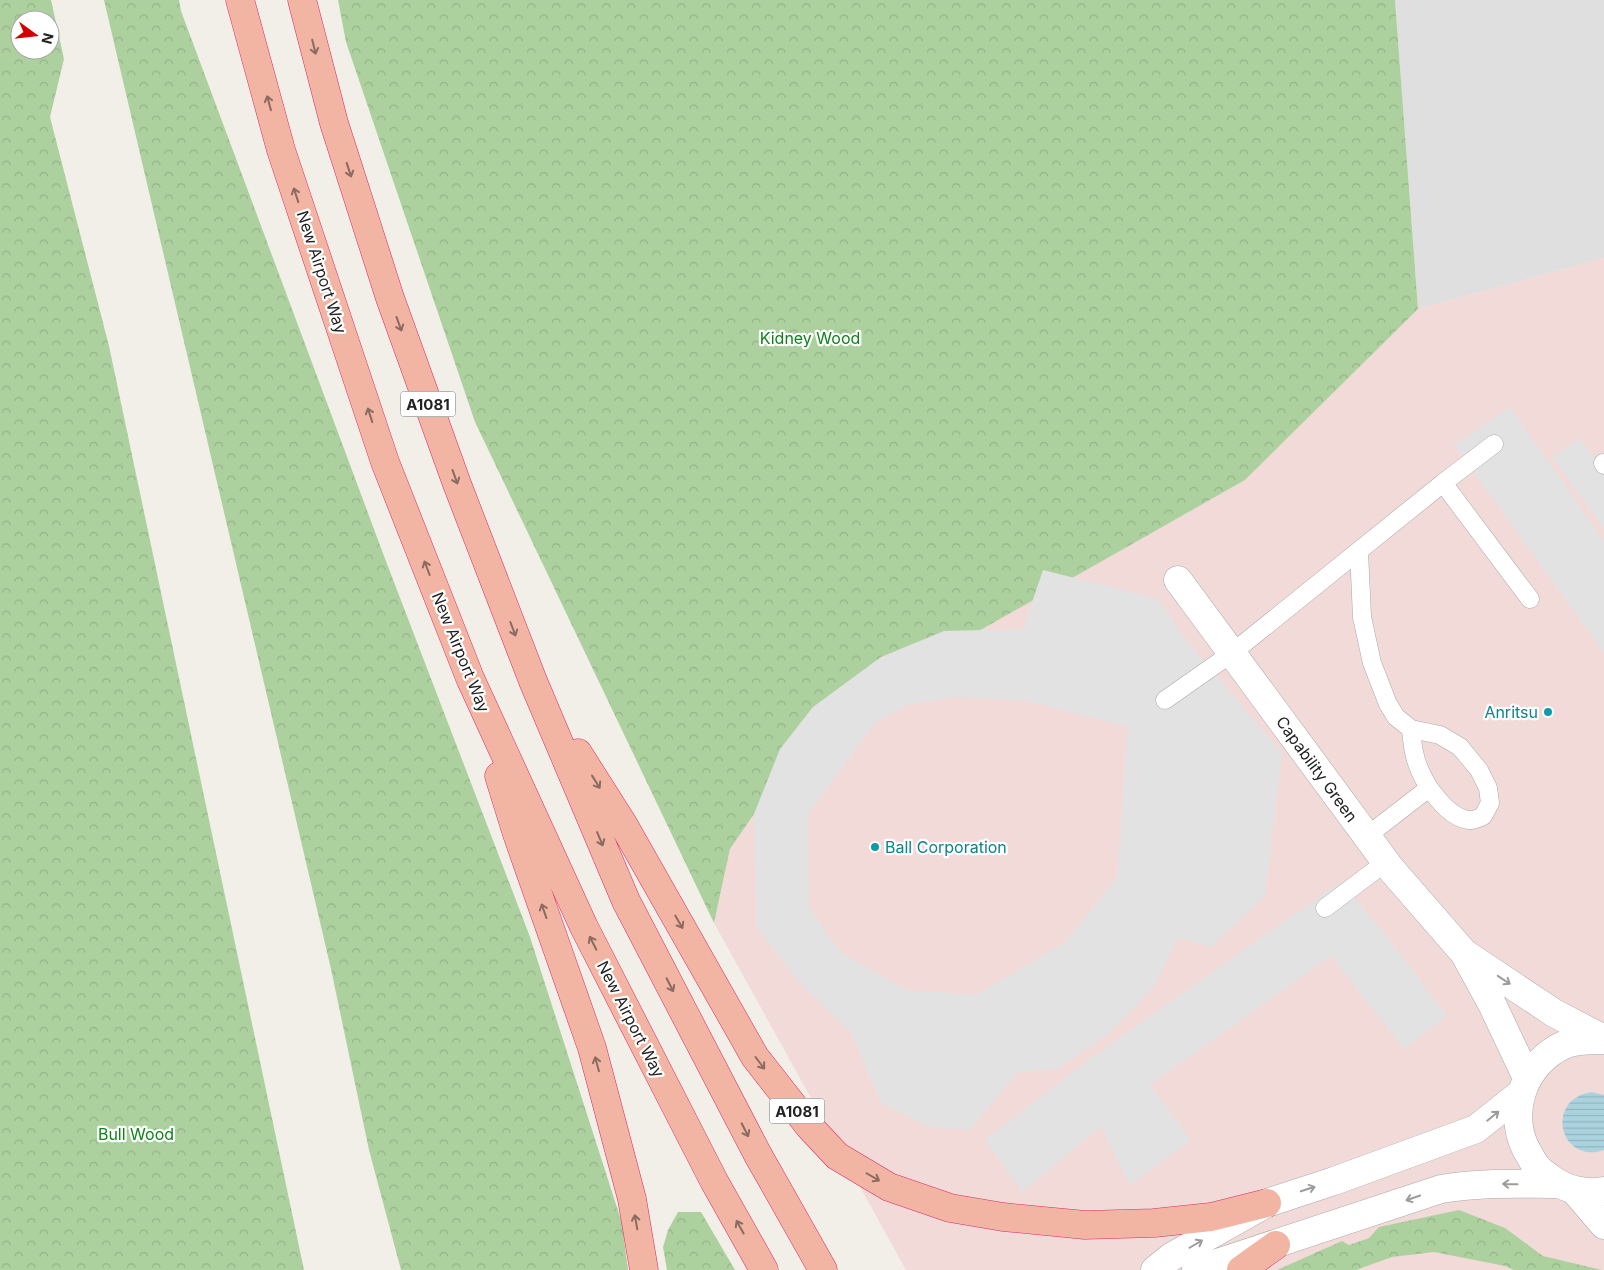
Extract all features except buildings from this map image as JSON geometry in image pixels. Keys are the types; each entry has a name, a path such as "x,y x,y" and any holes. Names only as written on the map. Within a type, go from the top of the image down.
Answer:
{"highway":[{"name":"New Airport Way","path":"240,0 282,150 382,452 470,678 584,927 714,1181 764,1270"},
{"name":"A1081","path":"302,0 334,123 390,298 457,484 533,682 626,901 758,1155 823,1270"},
{"path":"470,678 517,834 592,1048 632,1199 644,1270"},
{"name":"A1081","path":"533,682 623,824 756,1057 809,1126 837,1156 889,1187 950,1208 1003,1217 1084,1225 1154,1223 1211,1217 1266,1203"},
{"path":"1241,1270 1276,1245"}],"street":[{"name":"Capability Green","path":"1178,580 1366,836 1464,953"},
{"path":"1464,953 1554,1013 1604,1040"},
{"path":"1464,953 1492,1004 1524,1086 1517,1120 1523,1146 1538,1168 1567,1187 1604,1225"},
{"path":"1155,1270 1172,1257 1266,1203 1334,1181 1476,1129 1524,1086 1537,1064 1550,1053 1567,1044 1586,1040 1604,1040"},
{"path":"1196,1270 1441,1189 1497,1184 1567,1187 1598,1193 1604,1192"}],"lane":[{"path":"1165,700 1232,653 1494,444"},
{"path":"1443,483 1530,599"},
{"path":"1359,551 1362,617 1372,663 1388,704 1396,717 1411,729 1440,735 1460,747 1479,770 1488,788 1490,803 1483,816 1470,821 1458,816 1442,804 1429,788 1418,769 1412,750 1411,729"},
{"path":"1366,836 1429,788"},
{"path":"1325,908 1386,862"}],"shaded area":[{"path":"1395,0 1604,0 1604,258 1418,309"},
{"path":"1604,258 1604,1270 906,1270 714,923 730,849 791,760 889,682 1245,480 1418,309"},
{"path":"1510,407 1604,541 1604,653 1454,445"},
{"path":"1579,439 1604,468 1604,529 1552,457"},
{"path":"1043,570 1158,599 1182,635 1282,753 1265,896 1212,947 1178,938 1155,985 1109,1034 1058,1069 1018,1072 970,1130 929,1127 882,1104 851,1033 801,985 757,928 754,814 780,749 813,707 881,657 944,631 1023,629","holes":["954,697 1028,701 1128,727 1117,877 1064,943 976,995 907,990 841,953 809,908 808,814 875,723 910,704"]},
{"path":"1340,882 1382,930 1447,1016 1404,1049 1331,956 1150,1085 1191,1140 1130,1185 1101,1127 1022,1192 985,1140 1084,1063"}],"green space":[{"name":"Bull Wood","path":"0,0 51,0 53,10 10,10 10,60 60,60 60,41 64,59 50,117 109,346 304,1270 0,1270"},
{"path":"104,0 179,0 181,11 384,556 530,937 622,1223 628,1270 401,1270 369,1150 331,969"},
{"name":"Kidney Wood","path":"338,0 1395,0 1418,309 1245,480 889,682 791,760 730,849 714,923 475,422 346,42"},
{"path":"1459,1210 1505,1228 1543,1256 1602,1270 1514,1270 1505,1266 1434,1252 1392,1257 1356,1270 1277,1270 1342,1241 1349,1245 1369,1238 1379,1227"},
{"path":"678,1212 701,1212 735,1270 667,1270 663,1247 668,1230"}],"water":[{"path":"1591,1092 1604,1095 1604,1150 1589,1152 1577,1149 1568,1141 1563,1130 1563,1118 1567,1107 1576,1098"}],"place":[{"name":"Anritsu","path":"1548,712"},
{"name":"Ball Corporation","path":"875,847"}]}
